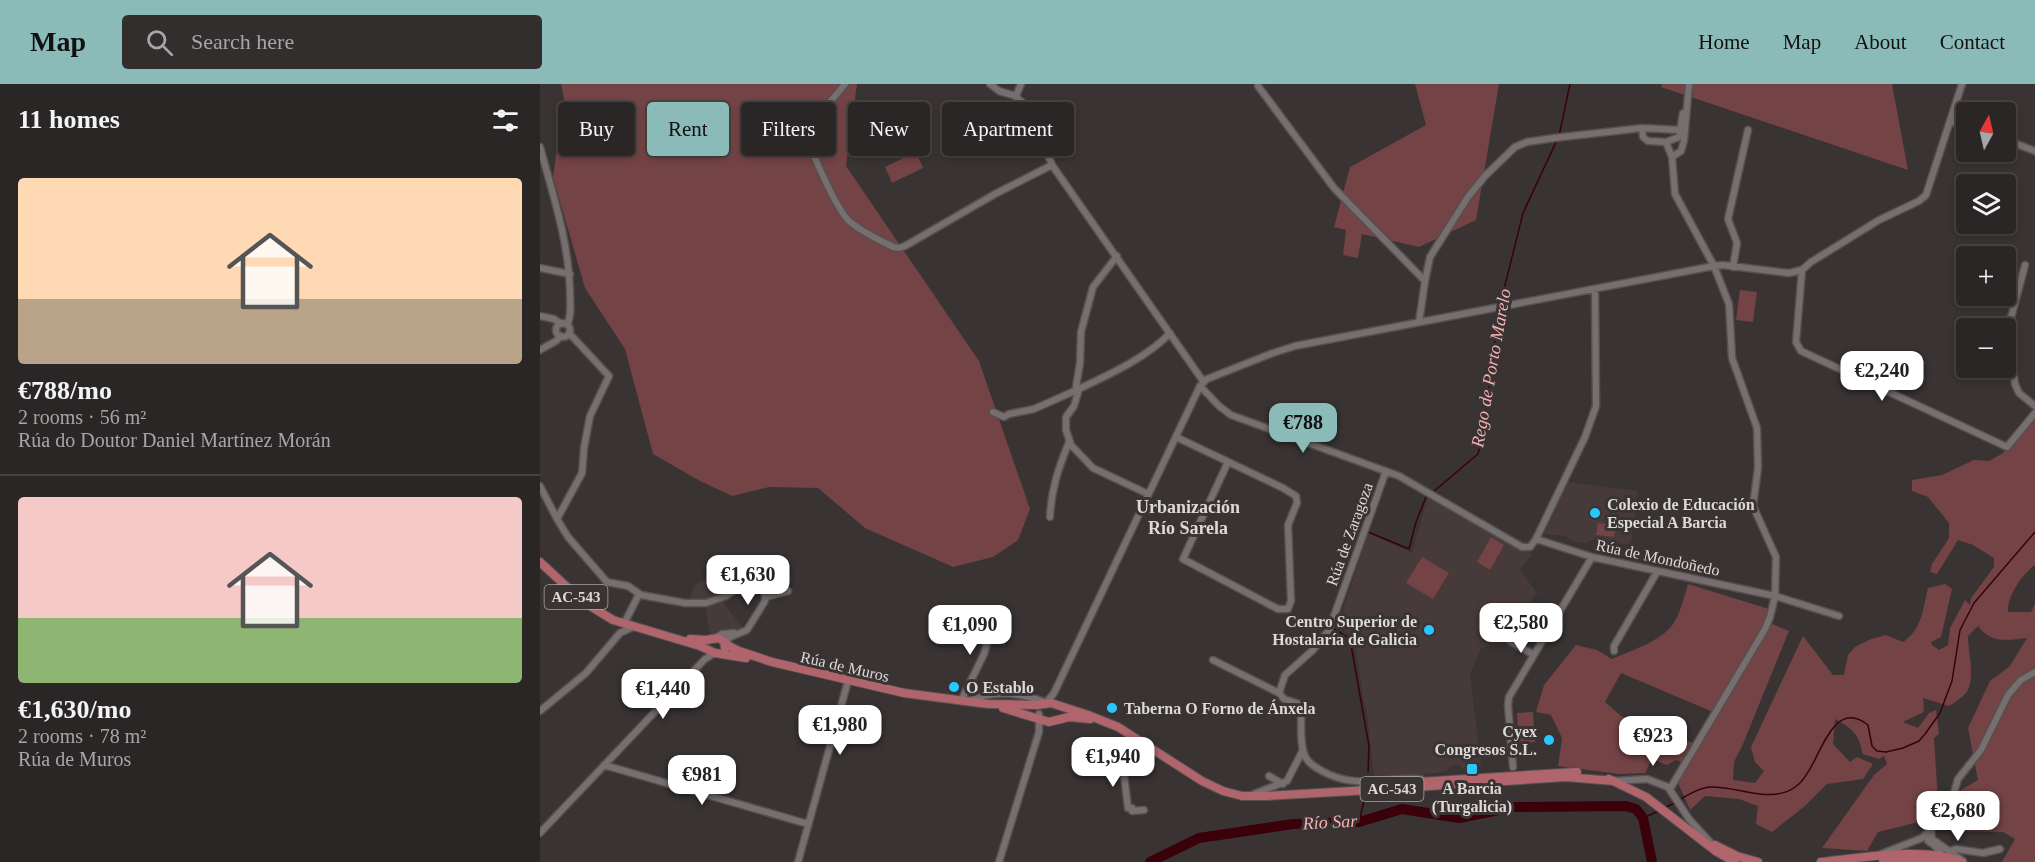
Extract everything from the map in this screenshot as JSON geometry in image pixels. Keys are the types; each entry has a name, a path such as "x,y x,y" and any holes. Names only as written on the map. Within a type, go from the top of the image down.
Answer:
{"main road":[{"name":"Rúa de Muros","path":"540,562 582,601 633,627 674,638 701,640 713,647 848,681 913,694 965,701"},
{"name":"Rúa de Muros","path":"713,647 721,638 739,651 772,662"},
{"path":"713,647 724,651 725,643"},
{"name":"AC-543","path":"965,701 988,704 1051,704 1109,723 1142,741 1209,785 1227,792 1250,796 1566,777 1614,781"},
{"name":"AC-543","path":"988,704 1043,719 1074,717 1109,723"},
{"path":"1051,704 1058,714 1043,719 1051,704"},
{"name":"AC-543","path":"1319,793 1441,780 1565,772 1591,774 1614,781 1649,800 1712,844 1758,862"},
{"name":"AC-543","path":"1681,823 1730,861"},
{"path":"1821,862 1922,854 1946,856 1963,862"},
{"path":"1883,862 1946,856 1954,862"}],"street":[{"path":"845,84 811,126 809,144 846,218 869,235 893,246 899,248 905,246 995,194 1052,165"},
{"path":"990,84 999,92 1016,96 1039,115 1034,127 1036,136 1050,156 1052,165 1219,406 1231,415 1386,471 1439,498 1522,547 1530,547 1536,539 1585,437 1596,406 1595,289"},
{"path":"1016,96 1021,84"},
{"path":"1672,157 1681,151 1684,141 1689,84"},
{"path":"965,701 984,695 999,694 1023,696 1051,704 1054,693 1202,384 1214,375 1284,349 1714,266 1789,273 1802,270 1811,262 1879,220 1926,195 1962,84"},
{"path":"1258,86 1334,188 1425,281"},
{"path":"1642,128 1643,137 1648,141 1666,142 1679,137 1688,93"},
{"path":"1950,121 1956,123"},
{"path":"1419,322 1430,257 1468,197 1485,176 1515,147 1527,142 1642,128 1680,130"},
{"path":"1733,267 1737,243 1728,219 1748,130"},
{"path":"1666,142 1672,157 1674,194 1714,266 1729,304 1732,358 1757,428 1758,468 1754,506 1776,557 1775,596 1768,623 1672,792"},
{"path":"2016,144 2035,151"},
{"path":"540,147 566,244 570,274 571,316 556,329 561,336"},
{"path":"540,179 548,178"},
{"path":"1079,389 1075,384 1080,363 1081,332 1093,288 1117,256"},
{"path":"2025,265 2008,329 2015,384 2019,393 2035,406"},
{"path":"540,268 570,274"},
{"path":"1802,270 1796,342 1802,351 2007,447 2035,413"},
{"path":"540,316 554,319 570,329 569,333 609,376 590,416 582,473 557,519"},
{"path":"540,350 569,333"},
{"path":"993,412 1004,417 1034,410 1095,380 1106,377 1160,344 1170,333"},
{"path":"1079,389 1074,406 1066,417 1071,445 1093,468 1149,494"},
{"path":"1176,437 1228,462 1296,496 1297,503 1288,525 1291,601 1290,607 1286,610 1278,609 1183,559 1228,462"},
{"path":"1050,517 1051,494 1057,471 1070,441"},
{"name":"Rúa de Zaragoza","path":"1279,693 1285,675 1313,650 1329,630 1386,471"},
{"path":"540,486 571,541 607,582 628,586 639,594 685,603 706,603 726,596 757,578 763,583 766,597 747,630 730,637 725,643"},
{"name":"Rúa de Mondoñedo","path":"1536,539 1592,557 1775,596 1839,616"},
{"path":"1513,767 1509,697 1592,557"},
{"path":"1614,651 1614,646 1658,572"},
{"path":"766,597 788,591"},
{"path":"620,633 622,623 639,594"},
{"path":"965,701 984,654 994,618"},
{"path":"540,711 586,673 620,633 633,627"},
{"name":"Rúa de Muros","path":"713,647 724,633 738,633"},
{"path":"1510,641 1534,655"},
{"path":"540,833 705,659 713,647"},
{"path":"1213,660 1279,693 1281,698 1300,706 1303,750 1310,763 1342,784 1340,790"},
{"path":"1872,858 1927,834 1946,813 1958,779 1981,750 2008,695 2021,680 2035,672"},
{"path":"798,862 848,681"},
{"path":"1039,732 1043,719"},
{"path":"999,862 1043,719"},
{"path":"1142,741 1128,766 1124,779 1128,808 1132,808 1132,812 1144,810"},
{"path":"1250,796 1283,784 1289,779 1303,750"},
{"path":"604,765 808,824"},
{"path":"1269,776 1283,784"},
{"path":"1336,778 1356,782 1413,778 1441,780"},
{"path":"1614,781 1649,779 1672,792 1684,812 1712,844 1745,862"},
{"path":"1927,834 1946,856"},
{"path":"1927,834 1928,840 1946,856"},
{"path":"1946,856 1956,849 1983,853 2000,849"}],"shaded area":[{"path":"561,84 857,84 855,102 848,102 846,166 979,361 1030,509 1018,540 993,557 953,567 865,528 818,488 769,487 732,496 653,454 625,349 585,288 553,177 558,142 558,156 635,156 635,102 564,102"},
{"path":"1415,84 1499,84 1476,220 1419,247 1362,234 1358,258 1343,255 1346,230 1334,227 1350,167 1426,125"},
{"path":"1662,84 1892,84 1908,170 1661,87"},
{"path":"908,156 918,156 923,168 892,183 885,167"},
{"path":"1740,290 1757,292 1753,322 1736,320"},
{"path":"2035,410 2035,565 2017,586 2010,599 2008,612 2031,612 2035,604 2035,862 2002,862 2015,839 2003,832 1955,831 1961,790 1978,780 1968,728 1990,681 2010,666 2027,638 2000,640 1988,636 1978,626 1968,636 1971,677 1967,692 1949,706 1923,698 1924,712 1903,722 1918,728 1929,713 1936,710 1939,734 1934,738 1939,817 1878,832 1867,851 1822,848 1874,775 1887,764 1884,756 1879,759 1863,754 1854,732 1835,719 1833,744 1850,762 1857,757 1873,764 1863,779 1827,784 1805,806 1772,832 1756,824 1758,806 1739,799 1705,796 1690,810 1678,783 1772,624 1789,631 1734,762 1733,780 1755,783 1764,771 1755,762 1751,747 1803,636 1833,675 1844,675 1848,655 1855,647 1886,635 1903,642 1909,637 1921,618 1928,588 1945,584 1952,589 1941,637 1931,642 1939,650 1948,645 1950,628 1965,600 1970,605 1971,598 1994,567 1994,558 1973,545 1958,540 1937,574 1930,572 1932,564 1949,538 1949,523 1928,497 1912,491 1912,480 1942,475 1974,460 1989,461 2003,453"},
{"name":"Colexio de Educación Especial A Barcia","path":"1568,482 1637,491 1631,545 1594,539 1586,543 1575,542 1566,536 1544,534"},
{"name":"Centro Superior de Hostalaría de Galicia","path":"1428,496 1512,545 1532,554 1520,570 1537,593 1505,644 1481,648 1470,674 1481,766 1464,769 1458,765 1438,773 1374,777 1367,713 1355,643 1353,637 1335,624 1340,620 1368,533 1412,553"},
{"path":"1598,523 1616,525 1614,537 1596,535"},
{"path":"1491,537 1504,545 1490,570 1477,562"},
{"path":"1422,557 1449,573 1433,599 1406,583"},
{"path":"719,575 728,576 736,595 722,601 744,629 724,629 710,635 705,605 692,605 690,598 694,586"},
{"path":"1688,584 1769,609 1763,628 1713,712 1621,673 1605,702 1621,716 1693,743 1681,762 1676,760 1667,765 1652,759 1645,773 1619,774 1558,766 1562,738 1551,715 1536,712 1544,685 1576,645 1597,650 1612,659 1661,636 1676,619"},
{"path":"1533,712 1535,742 1519,744 1517,713"}],"waterway":[{"name":"Rego de Porto Marelo","path":"1559,136 1570,84"},
{"name":"Rego de Porto Marelo","path":"1500,305 1523,213 1557,140"},
{"name":"Rego de Porto Marelo","path":"1433,492 1478,454 1499,310"},
{"name":"Rego de Porto Marelo","path":"1368,532 1409,549 1416,522 1426,497 1429,495"},
{"path":"1679,800 1697,790 1709,787 1767,795 1789,791 1806,775 1827,737 1844,719 1855,718 1868,725 1872,746 1877,751 1886,752 1903,748 1919,741 1940,713 1952,681 1960,630 1974,603 2035,532"},
{"name":"Rego de Porto Marelo","path":"1335,623 1350,580"},
{"name":"Rego de Porto Marelo","path":"1333,628 1350,639 1369,746 1368,772"},
{"name":"Rego de Porto Marelo","path":"1359,822 1364,801"},
{"path":"1666,807 1675,803"},
{"name":"Río Sar","path":"1150,862 1199,838 1293,824 1359,822 1402,809 1459,818 1514,807 1626,806 1636,809 1643,818 1652,862"},
{"path":"1643,818 1659,811"}],"place":[{"name":"Colexio de Educación Especial A Barcia","path":"1595,513"},
{"name":"Centro Superior de Hostalaría de Galicia","path":"1429,630"},
{"name":"O Establo","path":"954,687"},
{"name":"Taberna O Forno de Ánxela","path":"1112,708"},
{"name":"Cyex Congresos S.L.","path":"1549,740"},
{"name":"A Barcia (Turgalicia)","path":"1472,769"}],"district":[{"name":"Urbanización Río Sarela","path":"1188,517"}]}
